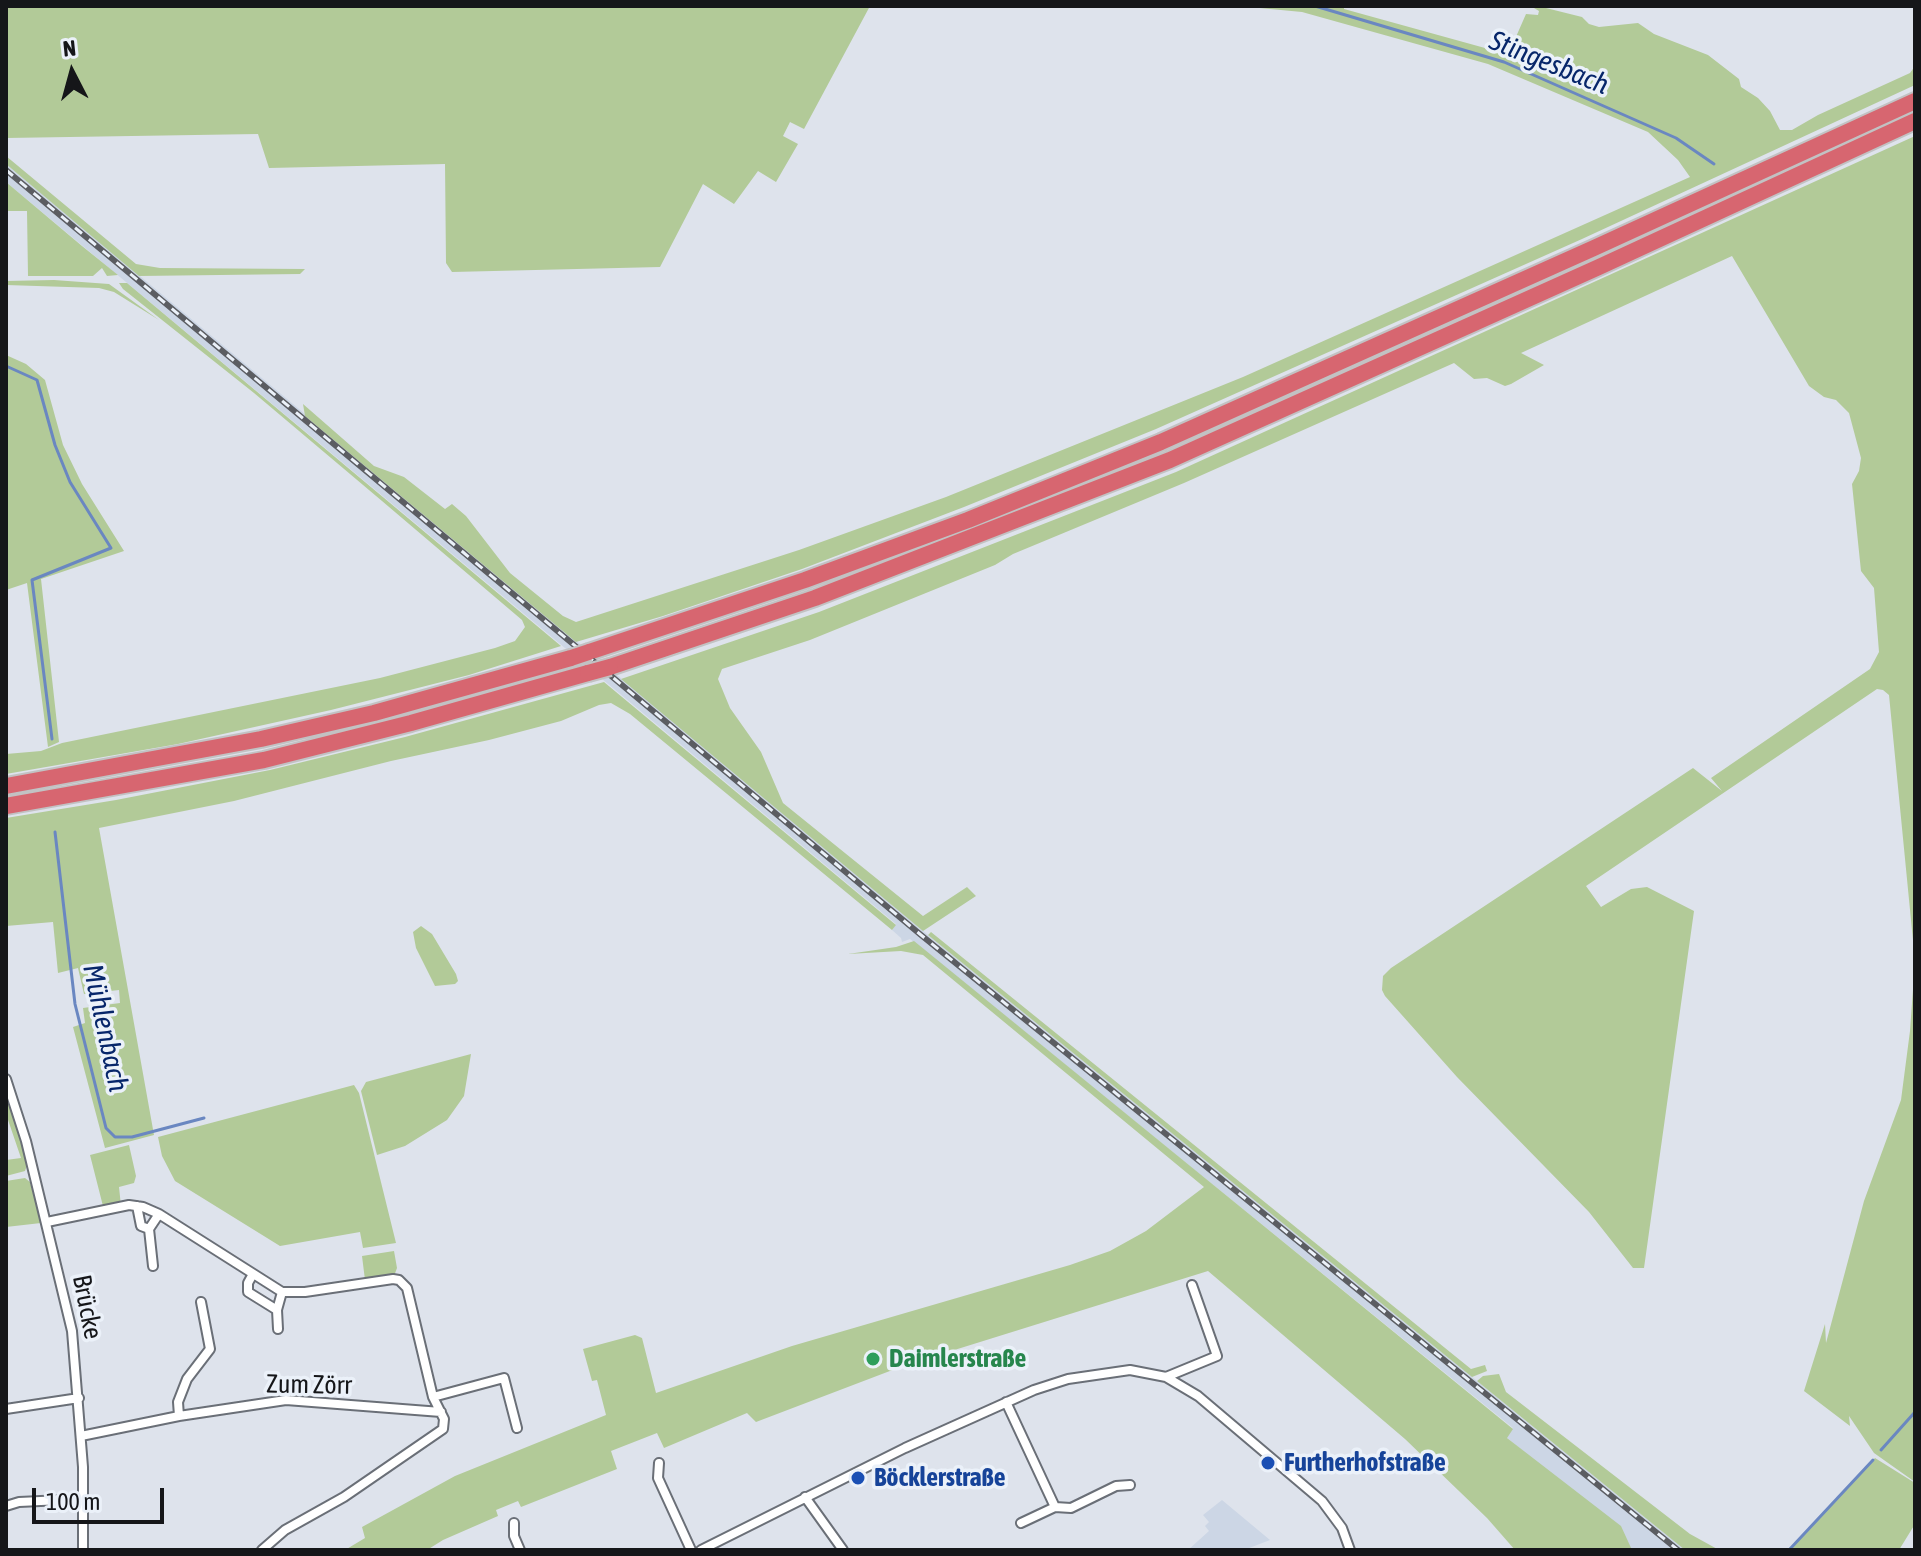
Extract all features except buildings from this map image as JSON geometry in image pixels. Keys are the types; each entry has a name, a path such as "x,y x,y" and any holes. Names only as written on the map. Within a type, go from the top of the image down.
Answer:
{"highway":[{"path":"6,786 261,739 389,709 571,658 835,569 968,520 1161,442 1915,101"},
{"path":"6,806 264,760 411,723 610,667 815,598 1170,460 1585,274 1915,121"}],"street":[{"name":"Brücke","path":"6,1079 26,1141 72,1331 81,1436 83,1550"},
{"path":"47,1222 137,1206 159,1214 282,1292 399,1280 407,1288 433,1397 444,1426 440,1433 344,1497 285,1530 262,1550"},
{"path":"137,1206 141,1226 149,1229"},
{"path":"153,1266 149,1229 159,1214"},
{"path":"253,1274 248,1283 248,1292 277,1310"},
{"path":"1166,1377 1217,1356 1192,1285"},
{"path":"278,1329 277,1310 282,1292"},
{"path":"179,1416 178,1402 187,1379 210,1349 201,1302"},
{"path":"701,1550 1006,1402 1056,1382 1104,1372 1141,1370 1166,1377 1188,1389 1322,1501 1342,1528 1350,1550"},
{"path":"433,1397 504,1378 517,1428"},
{"path":"6,1409 79,1398"},
{"name":"Zum Zörr","path":"81,1436 179,1416 286,1400 441,1412"},
{"path":"1006,1402 1055,1507"},
{"path":"659,1463 658,1478 691,1550"},
{"path":"1021,1523 1055,1507 1067,1510 1116,1486 1130,1485"},
{"path":"805,1497 843,1550"},
{"path":"6,1506 19,1502 84,1499"},
{"path":"514,1523 514,1536 520,1550"}],"shaded area":[{"path":"6,164 928,935 1685,1550 1632,1550 1623,1535 1506,1437 1513,1428 910,939 902,942 892,930 896,924 6,182"},
{"path":"1222,1500 1270,1540 1244,1550 1188,1550 1209,1531 1205,1526 1209,1522 1203,1515"}],"green space":[{"path":"6,6 870,6 804,129 790,122 783,136 798,144 776,182 758,171 734,204 703,184 660,267 452,272 446,263 445,164 269,168 258,134 6,138"},
{"path":"1105,6 1344,6 1344,9 1503,53 1503,56 1508,55 1526,14 1538,15 1539,11 1534,8 1538,6 1582,17 1589,24 1599,27 1638,23 1654,34 1708,55 1739,79 1741,87 1758,98 1770,111 1780,130 1792,130 1910,73 1915,66 1915,85 1582,239 1156,429 802,569 576,642 305,416 303,404 374,466 404,477 445,509 452,504 466,516 510,573 563,616 576,622 799,550 946,497 1243,377 1690,177 1678,160 1648,132 1488,64 1302,12 1249,7"},
{"path":"1915,136 1915,961 1889,695 1883,690 1877,689 1586,886 1601,907 1631,889 1647,887 1694,911 1644,1268 1633,1268 1589,1212 1457,1077 1385,996 1383,976 1693,768 1722,791 1711,778 1870,669 1879,652 1874,588 1861,571 1852,484 1861,458 1849,413 1836,400 1824,397 1809,386 1732,256 1521,353 1544,365 1511,384 1505,386 1487,378 1474,379 1454,363 1184,483 1013,554 995,565 810,640 722,669 718,679 730,708 761,752 783,803 923,916 967,887 976,896 923,931 621,679 819,612 1176,472"},
{"path":"6,156 136,264 160,268 305,269 300,274 139,276 6,164"},
{"path":"6,182 118,275 107,276 102,268 93,276 28,276 27,211 6,211"},
{"path":"6,281 109,284 159,320 114,292 99,288 6,285"},
{"path":"119,283 127,283 561,646 469,675 331,710 178,744 6,774 6,754 41,751 62,743 380,678 515,641 525,627 522,620 382,501"},
{"path":"6,355 26,364 45,380 63,445 82,484 124,551 41,579 59,742 48,747 27,583 6,590"},
{"path":"604,682 896,925 892,930 630,714 611,703 561,721 489,740 234,801 99,828 154,1135 105,1148 73,1027 85,1023 83,1008 120,1003 119,990 84,994 78,968 58,973 53,922 6,926 6,818 270,770 405,737"},
{"path":"421,926 432,934 456,974 458,981 455,984 435,986 416,948 413,932"},
{"path":"931,932 1471,1369 1485,1365 1487,1371 1472,1377 928,935"},
{"path":"914,941 1513,1429 1507,1438 1621,1526 1632,1550 1515,1550 1487,1518 1405,1439 1208,1271 903,1366 756,1422 747,1413 664,1448 657,1433 611,1451 617,1469 521,1507 518,1501 496,1510 498,1516 427,1550 345,1550 365,1538 362,1527 455,1476 606,1415 597,1380 592,1381 583,1349 635,1335 642,1338 656,1393 792,1346 1110,1251 1146,1231 1204,1187 923,955 901,951 848,954 896,947"},
{"path":"1915,961 1915,1482 1874,1453 1849,1416 1850,1426 1804,1391 1825,1324 1826,1343 1864,1201 1901,1100"},
{"path":"471,1054 464,1096 447,1120 405,1146 377,1155 361,1091 366,1082"},
{"path":"354,1085 359,1093 396,1243 363,1248 360,1232 280,1246 175,1181 162,1156 158,1137"},
{"path":"6,1092 27,1156 27,1165 25,1171 6,1176 6,1160 21,1158 6,1114"},
{"path":"129,1145 136,1176 134,1183 119,1187 121,1206 104,1210 90,1155"},
{"path":"25,1178 30,1182 41,1223 6,1227 6,1181"},
{"path":"394,1251 397,1268 394,1276 365,1280 362,1256"},
{"path":"1499,1374 1506,1392 1690,1534 1719,1550 1685,1550 1477,1381 1483,1376"},
{"path":"1875,1458 1915,1483 1915,1524 1899,1550 1790,1550"}],"waterway":[{"name":"Stingesbach","path":"1315,6 1504,62 1676,138 1714,164"},
{"name":"Mühlenbach","path":"6,366 37,380 55,445 70,482 111,548 32,580 52,739"},
{"name":"Mühlenbach","path":"55,832 75,1004 106,1128 115,1137 132,1137 204,1118"},
{"name":"Stingesbach","path":"1881,1450 1915,1412"},
{"name":"Stingesbach","path":"1789,1550 1873,1460"}],"railway":[{"path":"6,170 921,935 1678,1550"}],"place":[{"name":"Daimlerstraße","path":"873,1359"},
{"name":"Furtherhofstraße","path":"1268,1463"},
{"name":"Böcklerstraße","path":"858,1478"}]}
